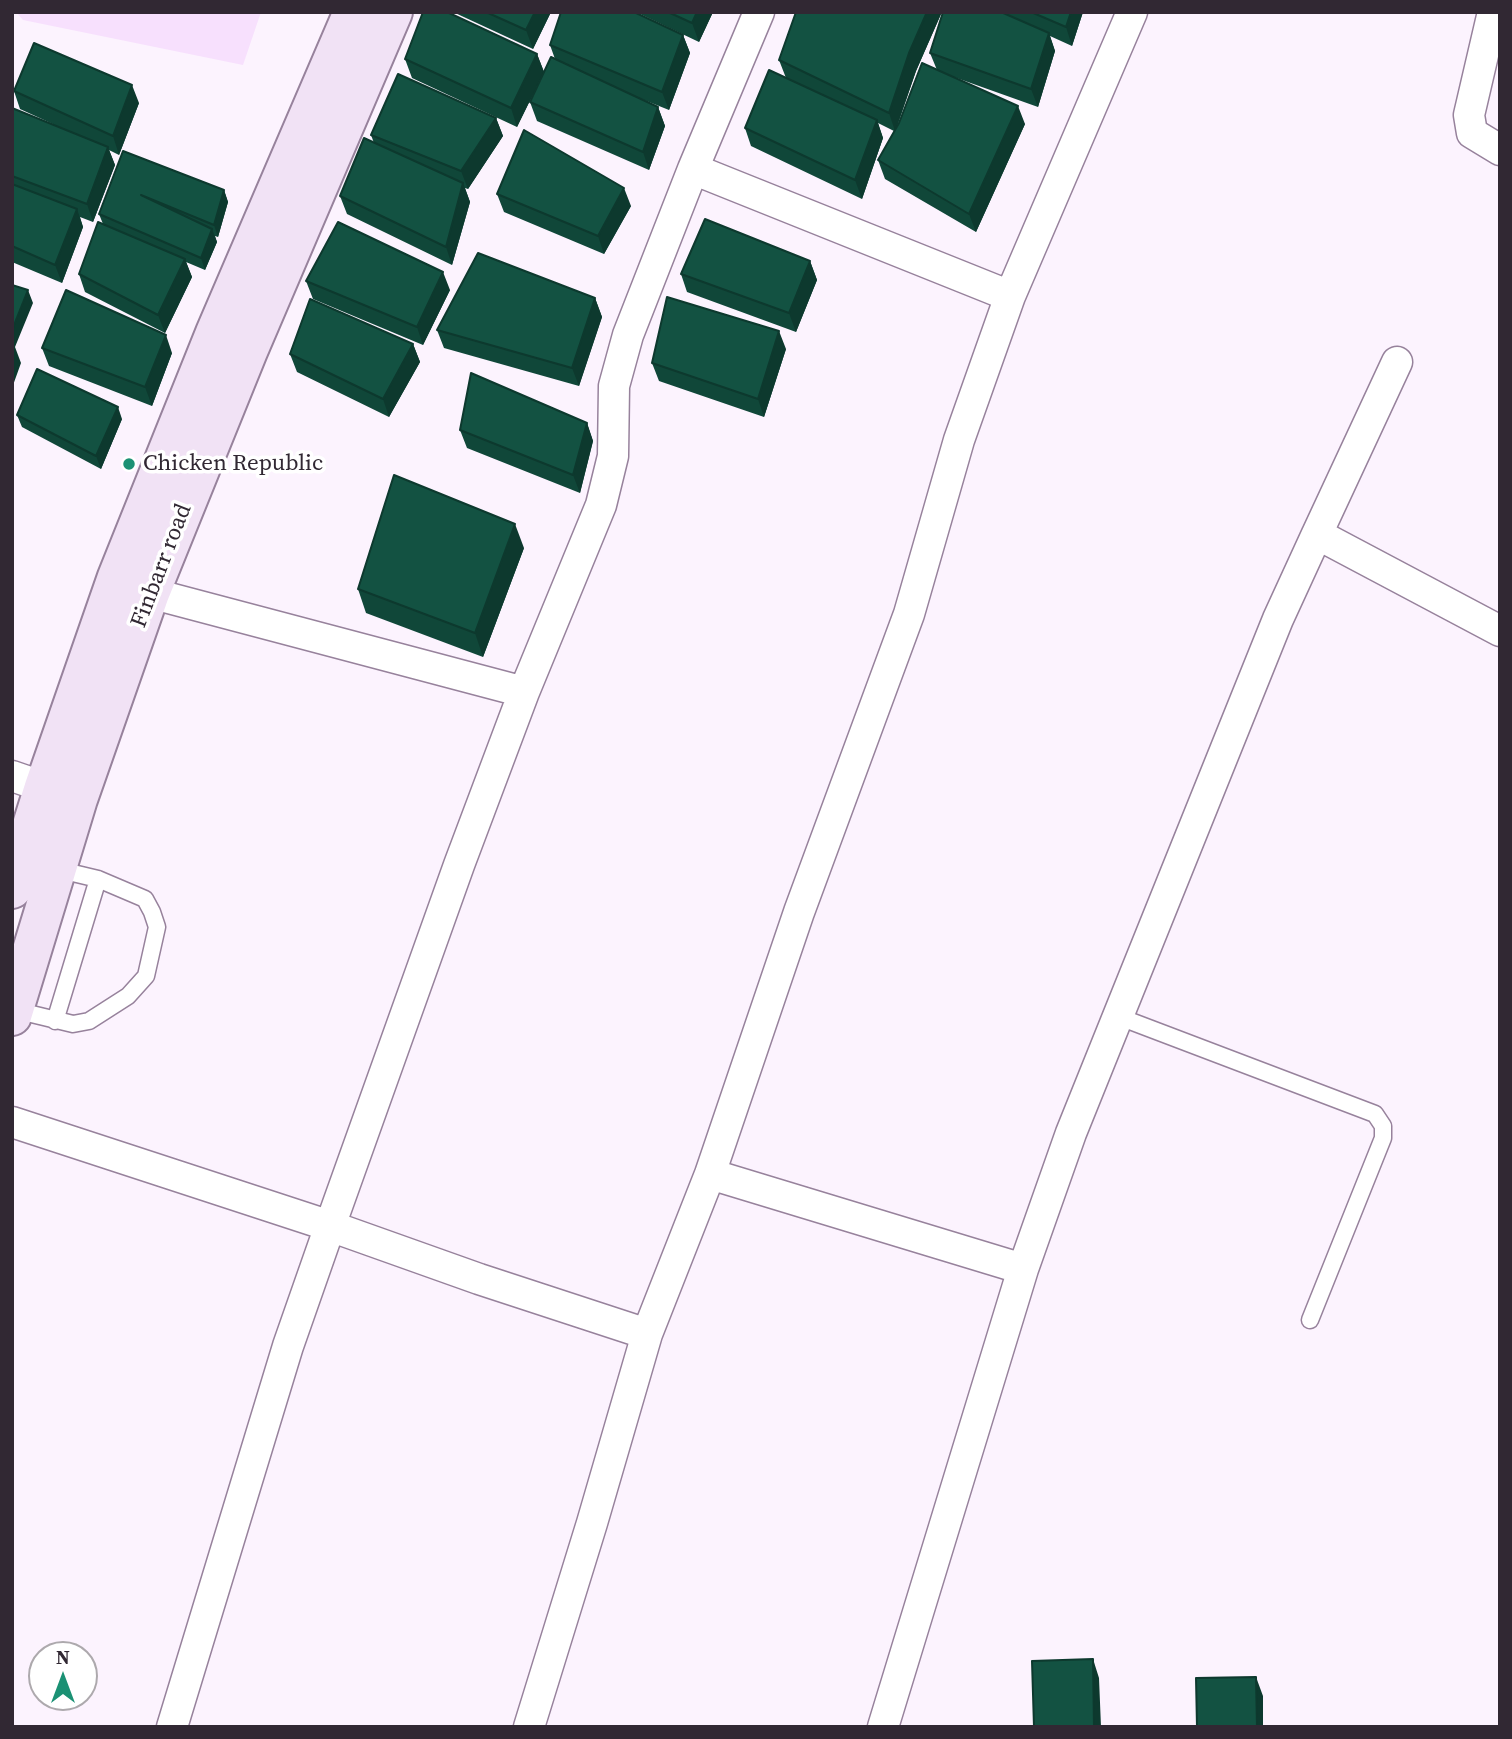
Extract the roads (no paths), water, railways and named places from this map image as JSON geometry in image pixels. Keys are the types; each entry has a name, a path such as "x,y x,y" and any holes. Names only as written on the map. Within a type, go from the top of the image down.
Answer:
{"main road":[{"name":"Finbarr road","path":"12,889 28,781 117,577 215,333 353,12"},
{"name":"Finbarr road","path":"13,1013 56,869 150,593 248,351 393,12"},
{"path":"215,333 248,351"}],"street":[{"path":"172,1727 284,1359 330,1226 524,692 601,505 613,456 614,386 628,335 693,169 759,12"},
{"path":"529,1727 647,1334 710,1174 799,912 909,614 959,440 1010,296 1132,12"},
{"path":"1493,12 1469,115 1472,133 1500,150"},
{"path":"693,169 1010,296"},
{"path":"883,1727 1023,1269 1071,1133 1278,619 1397,362"},
{"path":"1317,534 1500,631"},
{"path":"150,593 524,692"},
{"path":"12,1122 647,1334"},
{"path":"710,1174 1023,1269"}],"lane":[{"path":"13,1013 73,1024 89,1021 128,996 146,976 157,927 145,899 98,879 56,869"},
{"path":"55,1021 98,879"},
{"path":"1117,1016 1375,1114 1383,1126 1383,1138 1310,1320"}],"place":[{"name":"Chicken Republic","path":"129,464"}]}
